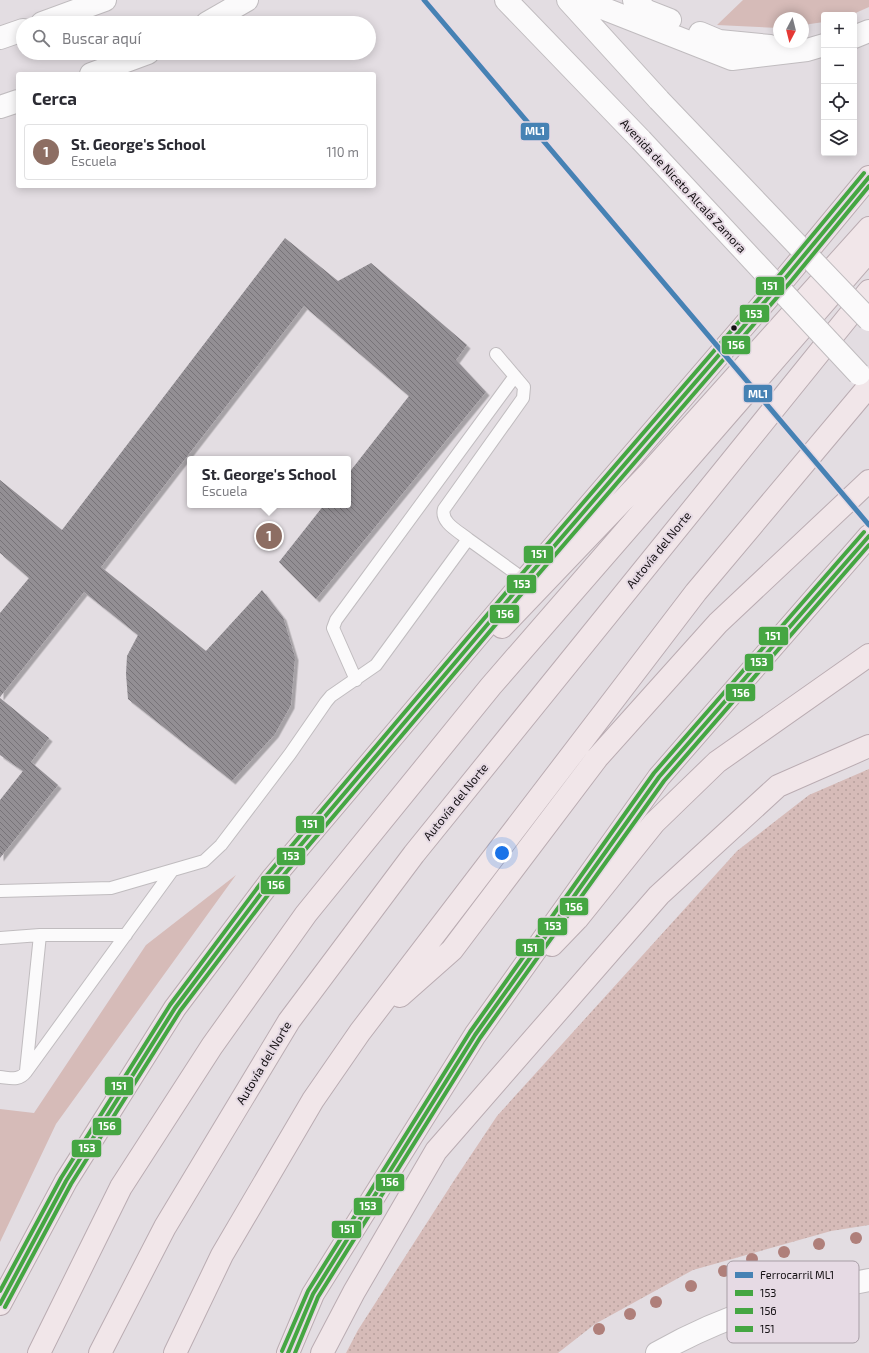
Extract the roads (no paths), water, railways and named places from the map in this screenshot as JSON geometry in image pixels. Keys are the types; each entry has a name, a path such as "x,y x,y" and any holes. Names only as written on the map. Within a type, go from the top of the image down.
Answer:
{"highway":[{"path":"0,1304 66,1181 175,1008 272,879 525,580 787,276 869,177"},
{"path":"415,710 515,615 650,472 869,228"},
{"path":"39,1353 121,1187 212,1046 306,914 491,686 869,251"},
{"name":"Autovía del Norte","path":"100,1353 165,1227 289,1021 414,854 869,291"},
{"path":"175,1353 222,1255 313,1100 360,1032 696,592 866,382"},
{"path":"360,1032 452,950 597,758 718,623 869,481"},
{"path":"288,1353 313,1294 475,1035 503,994 659,777 869,536"},
{"path":"503,994 577,919 654,823 717,762 869,655"},
{"path":"322,1353 354,1292 436,1151 659,895 778,786 869,746"}],"street":[{"path":"61,16 105,0"},
{"path":"219,16 247,0"},
{"name":"Avenida de Niceto Alcalá Zamora","path":"506,0 641,140 866,382"},
{"path":"568,0 659,100 869,320"},
{"path":"582,0 732,59 816,47"},
{"path":"634,0 647,11 719,41 816,47"},
{"path":"857,35 869,31"},
{"path":"0,38 16,32"},
{"path":"96,72 129,60"},
{"path":"0,107 16,102"},
{"path":"859,1282 869,1280"},
{"path":"657,1353 686,1338 727,1320"}],"lane":[{"path":"496,354 524,387 523,398 444,509 442,514 444,520 525,580"},
{"path":"356,680 333,628 336,620 515,376"},
{"path":"0,891 111,888 204,861 213,854 290,754 331,696 376,665 468,539"},
{"path":"0,1077 17,1079 22,1077 172,871"},
{"path":"0,938 40,935 126,935"},
{"path":"26,1072 40,935"}],"rail line":[{"name":"ML1","path":"424,0 869,525"}],"place":[{"name":"St. George's School","path":"269,536"}]}
